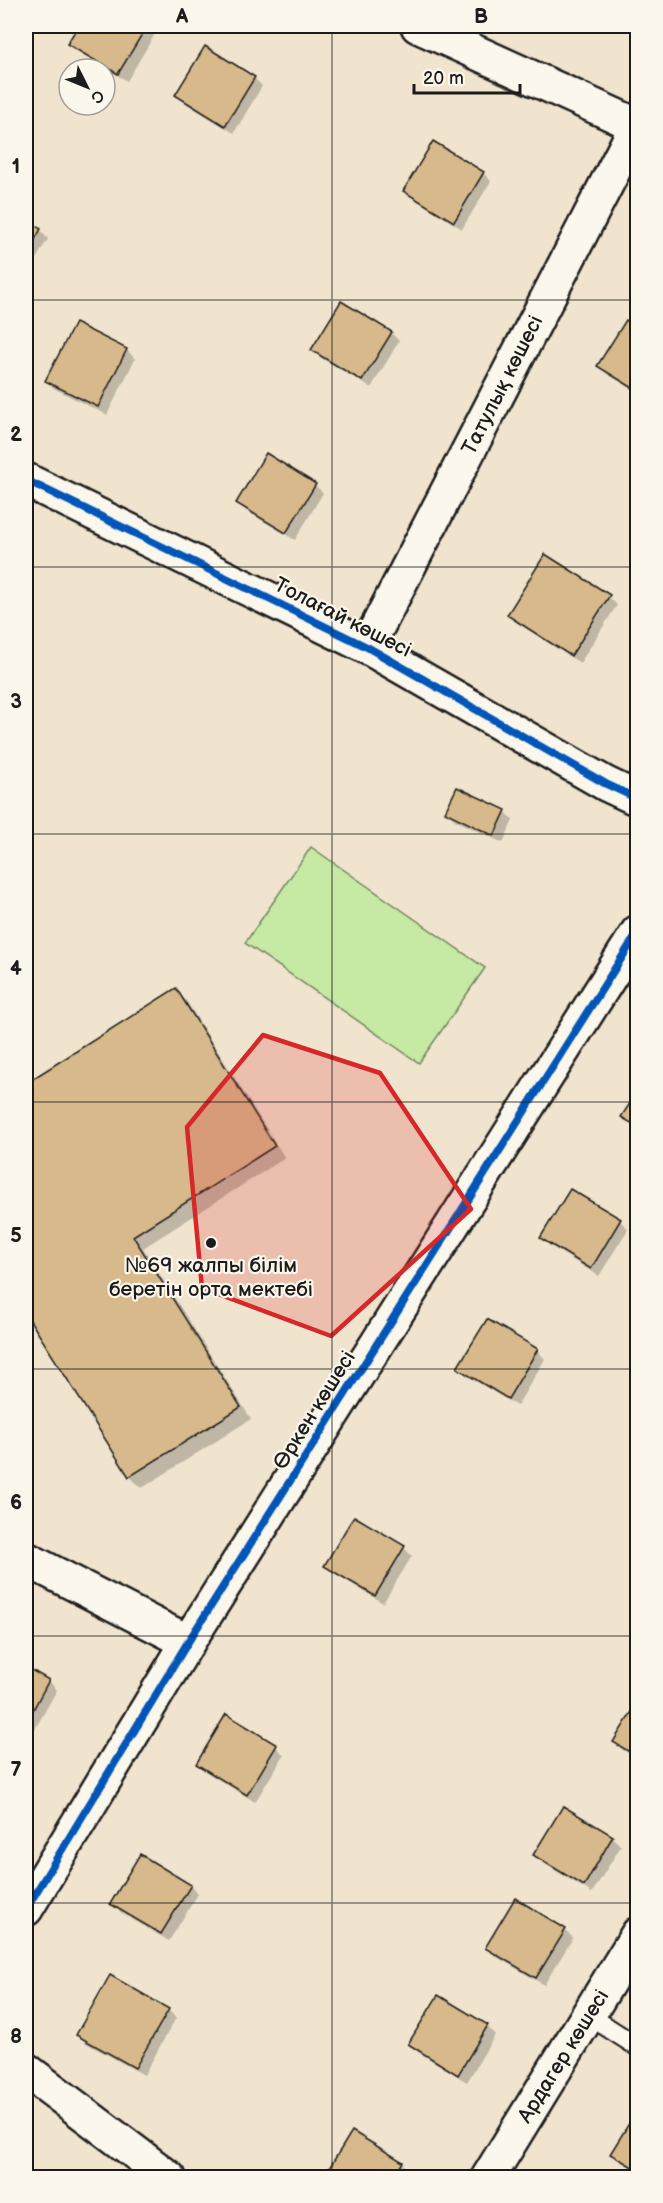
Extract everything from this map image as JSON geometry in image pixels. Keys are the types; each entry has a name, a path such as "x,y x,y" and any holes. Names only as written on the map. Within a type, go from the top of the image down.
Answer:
{"street":[{"path":"418,26 637,124"},
{"name":"Татулық көшесі","path":"367,647 637,124"},
{"name":"Толағай көшесі","path":"26,480 367,647 606,784 638,799"},
{"name":"Өркен көшесі","path":"26,1909 188,1642 638,932"},
{"path":"26,1559 188,1642"},
{"name":"Ардагер көшесі","path":"488,2178 638,1934"},
{"path":"26,2070 169,2178"}],"lane":[{"path":"588,2015 638,2047"}],"highlighted area":[{"path":"263,1035 380,1073 471,1209 331,1336 202,1288 187,1127"}],"green space":[{"path":"311,847 485,968 419,1063 245,943"}],"building":[{"path":"78,26 147,26 118,74 117,57 89,57 67,44"},
{"path":"205,46 255,77 225,126 175,95"},
{"path":"433,141 484,172 454,222 403,191"},
{"path":"26,220 41,229 26,255"},
{"path":"341,301 392,332 362,381 311,350"},
{"path":"626,320 638,327 638,380 633,388 597,366"},
{"path":"75,323 127,349 98,407 45,381"},
{"path":"266,453 316,484 286,533 236,503"},
{"path":"545,554 610,595 571,656 507,615"},
{"path":"457,787 506,810 494,836 445,812"},
{"path":"176,988 275,1146 133,1236 241,1407 129,1477 26,1314 26,1083"},
{"path":"638,1091 638,1127 621,1117"},
{"path":"570,1189 621,1219 591,1269 540,1238"},
{"path":"487,1319 538,1349 508,1399 457,1368"},
{"path":"354,1516 405,1546 375,1596 324,1566"},
{"path":"26,1667 49,1680 26,1723"},
{"path":"638,1702 638,1757 613,1742"},
{"path":"226,1714 277,1745 247,1795 196,1764"},
{"path":"563,1806 613,1836 584,1886 533,1855"},
{"path":"140,1854 191,1885 161,1934 110,1904"},
{"path":"515,1898 566,1929 536,1978 485,1948"},
{"path":"110,1975 169,2009 135,2068 76,2035"},
{"path":"438,1995 488,2025 458,2075 408,2044"},
{"path":"638,2109 638,2170 610,2154"},
{"path":"352,2131 403,2162 393,2178 323,2178"}],"cycle path":[{"path":"26,480 367,647 606,784 638,799"},
{"path":"26,1909 188,1642 638,932"}],"place":[{"name":"№69 жалпы білім беретін орта мектебі","path":"211,1243"}]}
